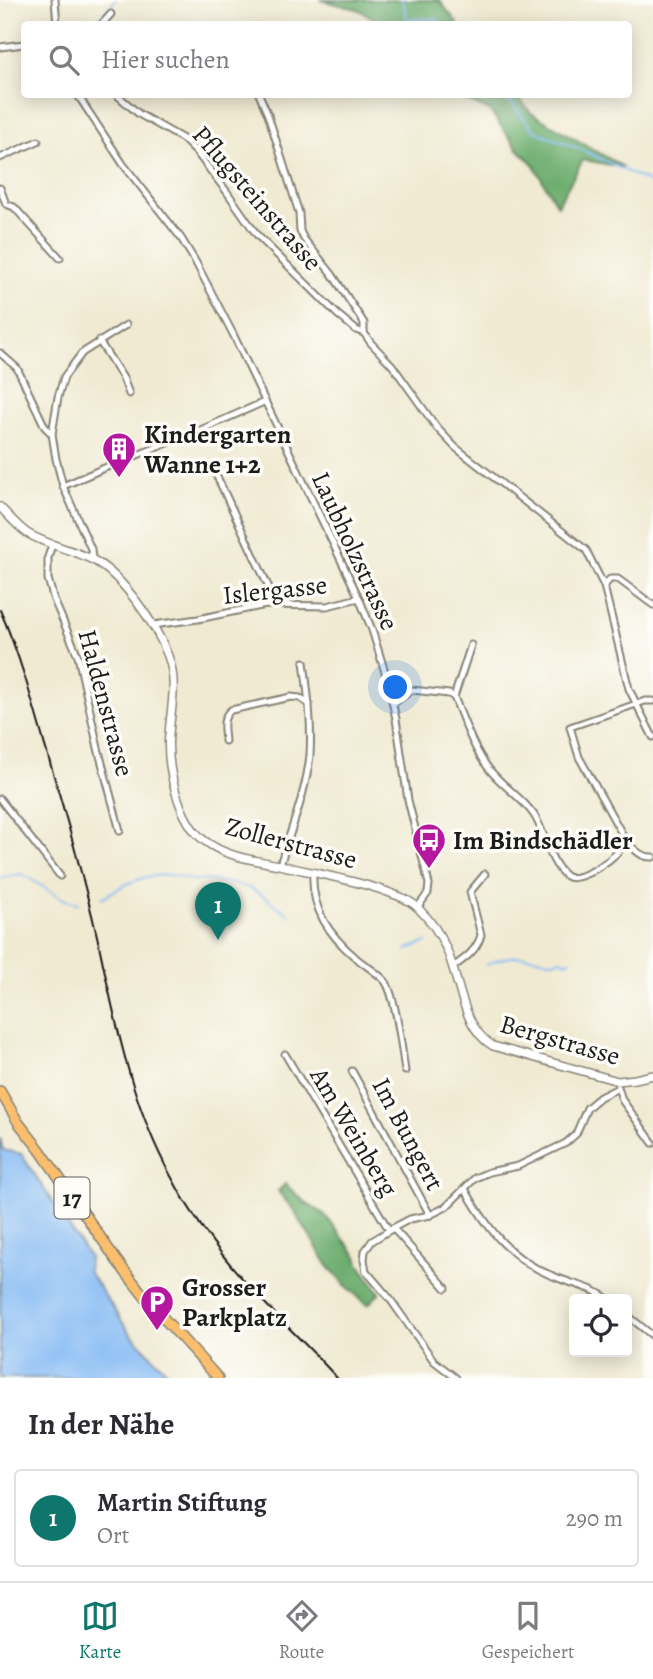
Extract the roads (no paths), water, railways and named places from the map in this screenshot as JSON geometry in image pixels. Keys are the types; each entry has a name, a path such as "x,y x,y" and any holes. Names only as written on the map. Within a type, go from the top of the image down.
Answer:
{"main road":[{"name":"17","path":"0,1091 18,1122 117,1261 148,1301 218,1378"}],"street":[{"path":"55,0 57,21"},
{"path":"105,21 111,14"},
{"path":"0,47 21,44"},
{"name":"Laubholzstrasse","path":"80,98 123,164 181,238 195,261 233,334 359,597 382,657 393,704 408,800 429,884 428,893 418,907"},
{"name":"Pflugsteinstrasse","path":"121,98 139,114 183,139 197,153 257,235 337,314 356,330 364,333 392,365 437,428 456,447 583,548 604,586 629,689 653,737"},
{"name":"Pflugsteinstrasse","path":"261,98 299,213 300,230 364,323 364,333"},
{"path":"0,158 38,141"},
{"path":"0,188 6,204 14,207 60,258"},
{"path":"0,212 6,204"},
{"path":"92,559 91,549 63,486 52,434 64,377 82,354 126,325"},
{"path":"99,341 129,394"},
{"path":"0,353 17,368 45,426 52,434"},
{"path":"63,486 264,402"},
{"path":"213,468 277,605"},
{"name":"Zollerstrasse","path":"0,507 25,532 92,559 106,568 119,580 153,625 168,656 173,675 170,767 188,823 204,841 227,853 359,883 418,907 440,937 454,971"},
{"name":"Haldenstrasse","path":"52,545 48,557 48,579 78,656 120,831"},
{"path":"604,586 610,579 618,579 653,605"},
{"name":"Islergasse","path":"153,625 266,605 327,606 359,597"},
{"path":"454,697 471,645"},
{"path":"280,865 305,786 310,754 309,704 304,662"},
{"path":"393,704 412,690 449,694 454,697 480,757 490,771 516,793 533,813 555,862 568,877 577,878 599,867 624,848 626,841"},
{"path":"225,741 223,723 231,709 291,697 300,698 309,704"},
{"path":"653,701 645,701 637,706 570,727 579,757 626,841 637,853 653,858"},
{"path":"0,799 60,876"},
{"path":"313,873 312,885 325,925 334,937 383,979 388,987 405,1071"},
{"path":"454,971 481,939 470,892 485,874"},
{"name":"Bergstrasse","path":"454,971 470,1022 484,1041 493,1046 618,1084 653,1075"},
{"name":"Am Weinberg","path":"285,1054 391,1229 446,1288"},
{"name":"Im Bungert","path":"352,1071 430,1215"},
{"path":"456,1378 434,1361 390,1299 366,1271 363,1260 372,1241 410,1219 430,1215 446,1207 475,1178 518,1166 566,1143 576,1134 587,1108 618,1084 622,1100 653,1143"},
{"path":"465,1189 505,1247 526,1264 599,1294"},
{"path":"632,1319 653,1336"}],"water":[{"path":"0,1137 3,1150 21,1154 89,1257 88,1271 130,1333 173,1378 0,1378"}],"waterway":[{"path":"96,21 115,0"},
{"path":"402,0 407,19 437,21"},
{"path":"504,98 535,131 653,184"},
{"path":"0,878 22,874 65,900 78,903"},
{"path":"102,898 142,878 172,875 244,886 290,915"},
{"path":"406,950 427,942"},
{"path":"486,965 514,957 549,961 561,959 566,962 571,960"}],"railway":[{"path":"0,610 25,677 91,912 126,1060 157,1149 191,1210 223,1256 337,1378"}],"place":[{"name":"Kindergarten Wanne 1+2","path":"119,479"},
{"name":"Im Bindschädler","path":"429,870"},
{"name":"Martin Stiftung","path":"218,940"},
{"name":"Grosser Parkplatz","path":"157,1332"}]}
